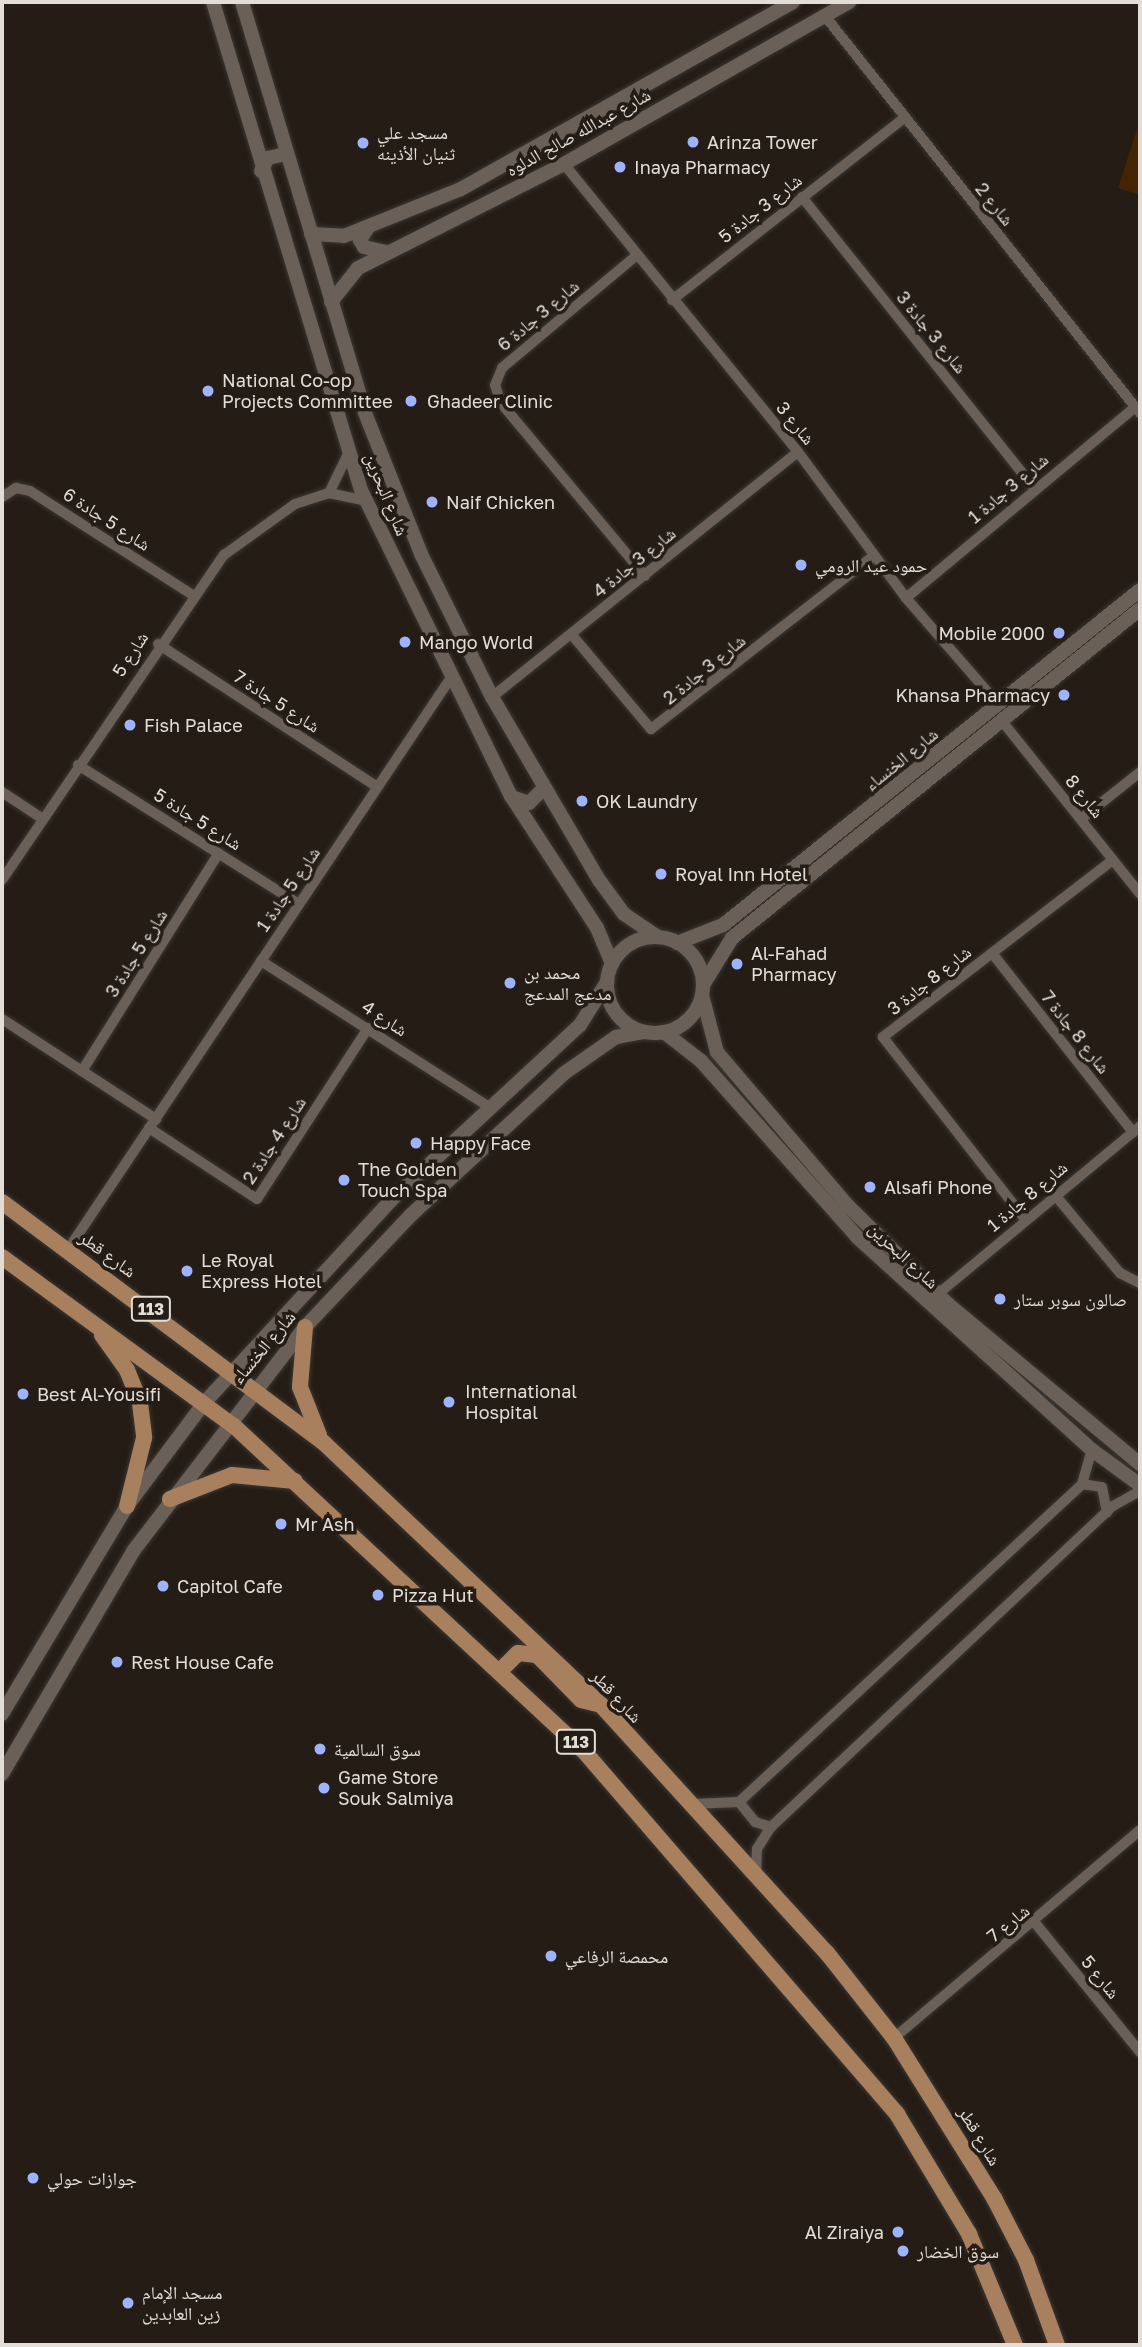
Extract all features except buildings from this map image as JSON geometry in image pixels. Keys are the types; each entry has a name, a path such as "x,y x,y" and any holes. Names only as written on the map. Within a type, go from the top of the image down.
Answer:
{"main road":[{"name":"شارع قطر","path":"2,1204 69,1248 324,1443 601,1705 827,1953 894,2038 994,2198 1026,2260 1057,2345"},
{"name":"113","path":"2,1256 228,1421 501,1670 628,1798 897,2114 969,2234 1015,2345"},
{"path":"81,1313 127,1370 140,1403 144,1438 127,1506"},
{"path":"305,1327 300,1387 324,1443"},
{"path":"170,1499 232,1475 297,1482"},
{"path":"501,1670 527,1652 580,1700 601,1705"}],"street":[{"name":"شارع البحرين","path":"213,2 261,171 366,501 450,678 511,796 597,928 612,964"},
{"name":"شارع البحرين","path":"242,2 285,154 388,473 492,697 543,789 624,914 658,937"},
{"name":"شارع عبدالله صالح الدلوه","path":"331,302 358,268 564,164 849,2"},
{"name":"شارع عبدالله صالح الدلوه","path":"311,234 344,236 461,188 787,4"},
{"name":"شارع 2","path":"825,16 1138,410"},
{"name":"شارع 3 جادة 5","path":"672,300 904,118"},
{"path":"249,129 264,133 277,127"},
{"path":"261,171 268,158 285,154"},
{"name":"شارع 3","path":"564,164 798,452 906,598 999,705"},
{"name":"شارع 3 جادة 3","path":"802,197 1035,489"},
{"path":"369,226 360,240 364,247 389,252"},
{"name":"شارع 3 جادة 6","path":"637,255 502,368 495,385 500,403 645,576"},
{"name":"شارع 3 جادة 1","path":"906,598 1035,489 1138,410"},
{"path":"349,452 329,493 366,501"},
{"name":"شارع 3 جادة 4","path":"492,697 798,452"},
{"name":"شارع 5 جادة 6","path":"2,497 16,488 30,491 191,594"},
{"name":"شارع 5","path":"2,880 191,594 249,535 295,504 329,493"},
{"name":"شارع 3 جادة 2","path":"572,635 651,729 873,556"},
{"name":"شارع الخنساء","path":"677,943 723,925 1140,590"},
{"name":"شارع الخنساء","path":"703,990 732,938 1140,609"},
{"name":"شارع 5 جادة 7","path":"158,644 377,787"},
{"name":"شارع 5 جادة 1","path":"69,1248 450,678"},
{"name":"شارع 8","path":"1002,720 1140,894"},
{"name":"شارع 5 جادة 5","path":"78,765 299,904"},
{"path":"1081,819 1140,772"},
{"path":"511,796 529,803 543,789"},
{"path":"2,792 43,819"},
{"name":"شارع 5 جادة 3","path":"82,1071 219,853"},
{"name":"شارع 8 جادة 3","path":"1025,1220 883,1038 1113,860"},
{"path":"658,937 677,943 696,961 703,990 688,1020 664,1032 645,1032 613,1008 607,982 612,964 631,944 658,937"},
{"name":"شارع 8 جادة 7","path":"992,953 1137,1129"},
{"name":"شارع 4","path":"261,961 488,1106"},
{"name":"شارع الخنساء","path":"2,1714 127,1506 204,1403 306,1286 488,1106 580,1025 607,982"},
{"name":"شارع البحرين","path":"703,990 718,1052 849,1207 938,1294 1140,1464"},
{"path":"2,1019 82,1071 153,1124"},
{"name":"شارع 4 جادة 2","path":"153,1124 257,1199 368,1028"},
{"name":"شارع الخنساء","path":"2,1773 170,1499 253,1388 305,1327 411,1215 553,1083 595,1048 645,1032"},
{"name":"شارع البحرين","path":"664,1032 701,1061 857,1237 1093,1450 1140,1485"},
{"name":"شارع 8 جادة 1","path":"938,1294 1137,1129"},
{"path":"1055,1195 1120,1273 1140,1283"},
{"path":"687,1802 708,1808 739,1802 1082,1484 1093,1450"},
{"path":"1082,1484 1102,1487 1107,1513"},
{"path":"756,1877 757,1849 772,1827 1107,1513 1140,1491"},
{"path":"739,1802 755,1822 772,1827"},
{"name":"شارع 7","path":"894,2038 1036,1924 1140,1830"},
{"name":"شارع 5","path":"1036,1924 1140,2052"}],"shaded area":[{"path":"1140,120 1140,195 1118,188"}],"place":[{"name":"Arinza Tower","path":"693,142"},
{"name":"مسجد علي ثنيان الأذينه","path":"363,143"},
{"name":"Inaya Pharmacy","path":"620,167"},
{"name":"National Co-op Projects Committee","path":"208,391"},
{"name":"Ghadeer Clinic","path":"411,401"},
{"name":"Naif Chicken","path":"432,502"},
{"name":"حمود عيد الرومي","path":"801,565"},
{"name":"Mobile 2000","path":"1059,633"},
{"name":"Mango World","path":"405,642"},
{"name":"Khansa Pharmacy","path":"1064,695"},
{"name":"Fish Palace","path":"130,725"},
{"name":"OK Laundry","path":"582,801"},
{"name":"Royal Inn Hotel","path":"661,874"},
{"name":"Al-Fahad Pharmacy","path":"737,964"},
{"name":"محمد بن مدعج المدعج","path":"510,983"},
{"name":"Happy Face","path":"416,1143"},
{"name":"The Golden Touch Spa","path":"344,1180"},
{"name":"Alsafi Phone","path":"870,1187"},
{"name":"Le Royal Express Hotel","path":"187,1271"},
{"name":"صالون سوبر ستار","path":"1000,1299"},
{"name":"Best Al-Yousifi","path":"23,1394"},
{"name":"International Hospital","path":"449,1402"},
{"name":"Mr Ash","path":"281,1524"},
{"name":"Capitol Cafe","path":"163,1586"},
{"name":"Pizza Hut","path":"378,1595"},
{"name":"Rest House Cafe","path":"117,1662"},
{"name":"سوق السالمية","path":"320,1749"},
{"name":"Game Store Souk Salmiya","path":"324,1788"},
{"name":"محمصة الرفاعي","path":"551,1956"},
{"name":"جوازات حولي","path":"33,2178"},
{"name":"Al Ziraiya","path":"898,2232"},
{"name":"سوق الخضار","path":"903,2251"},
{"name":"مسجد الإمام زين العابدين","path":"128,2303"}]}
